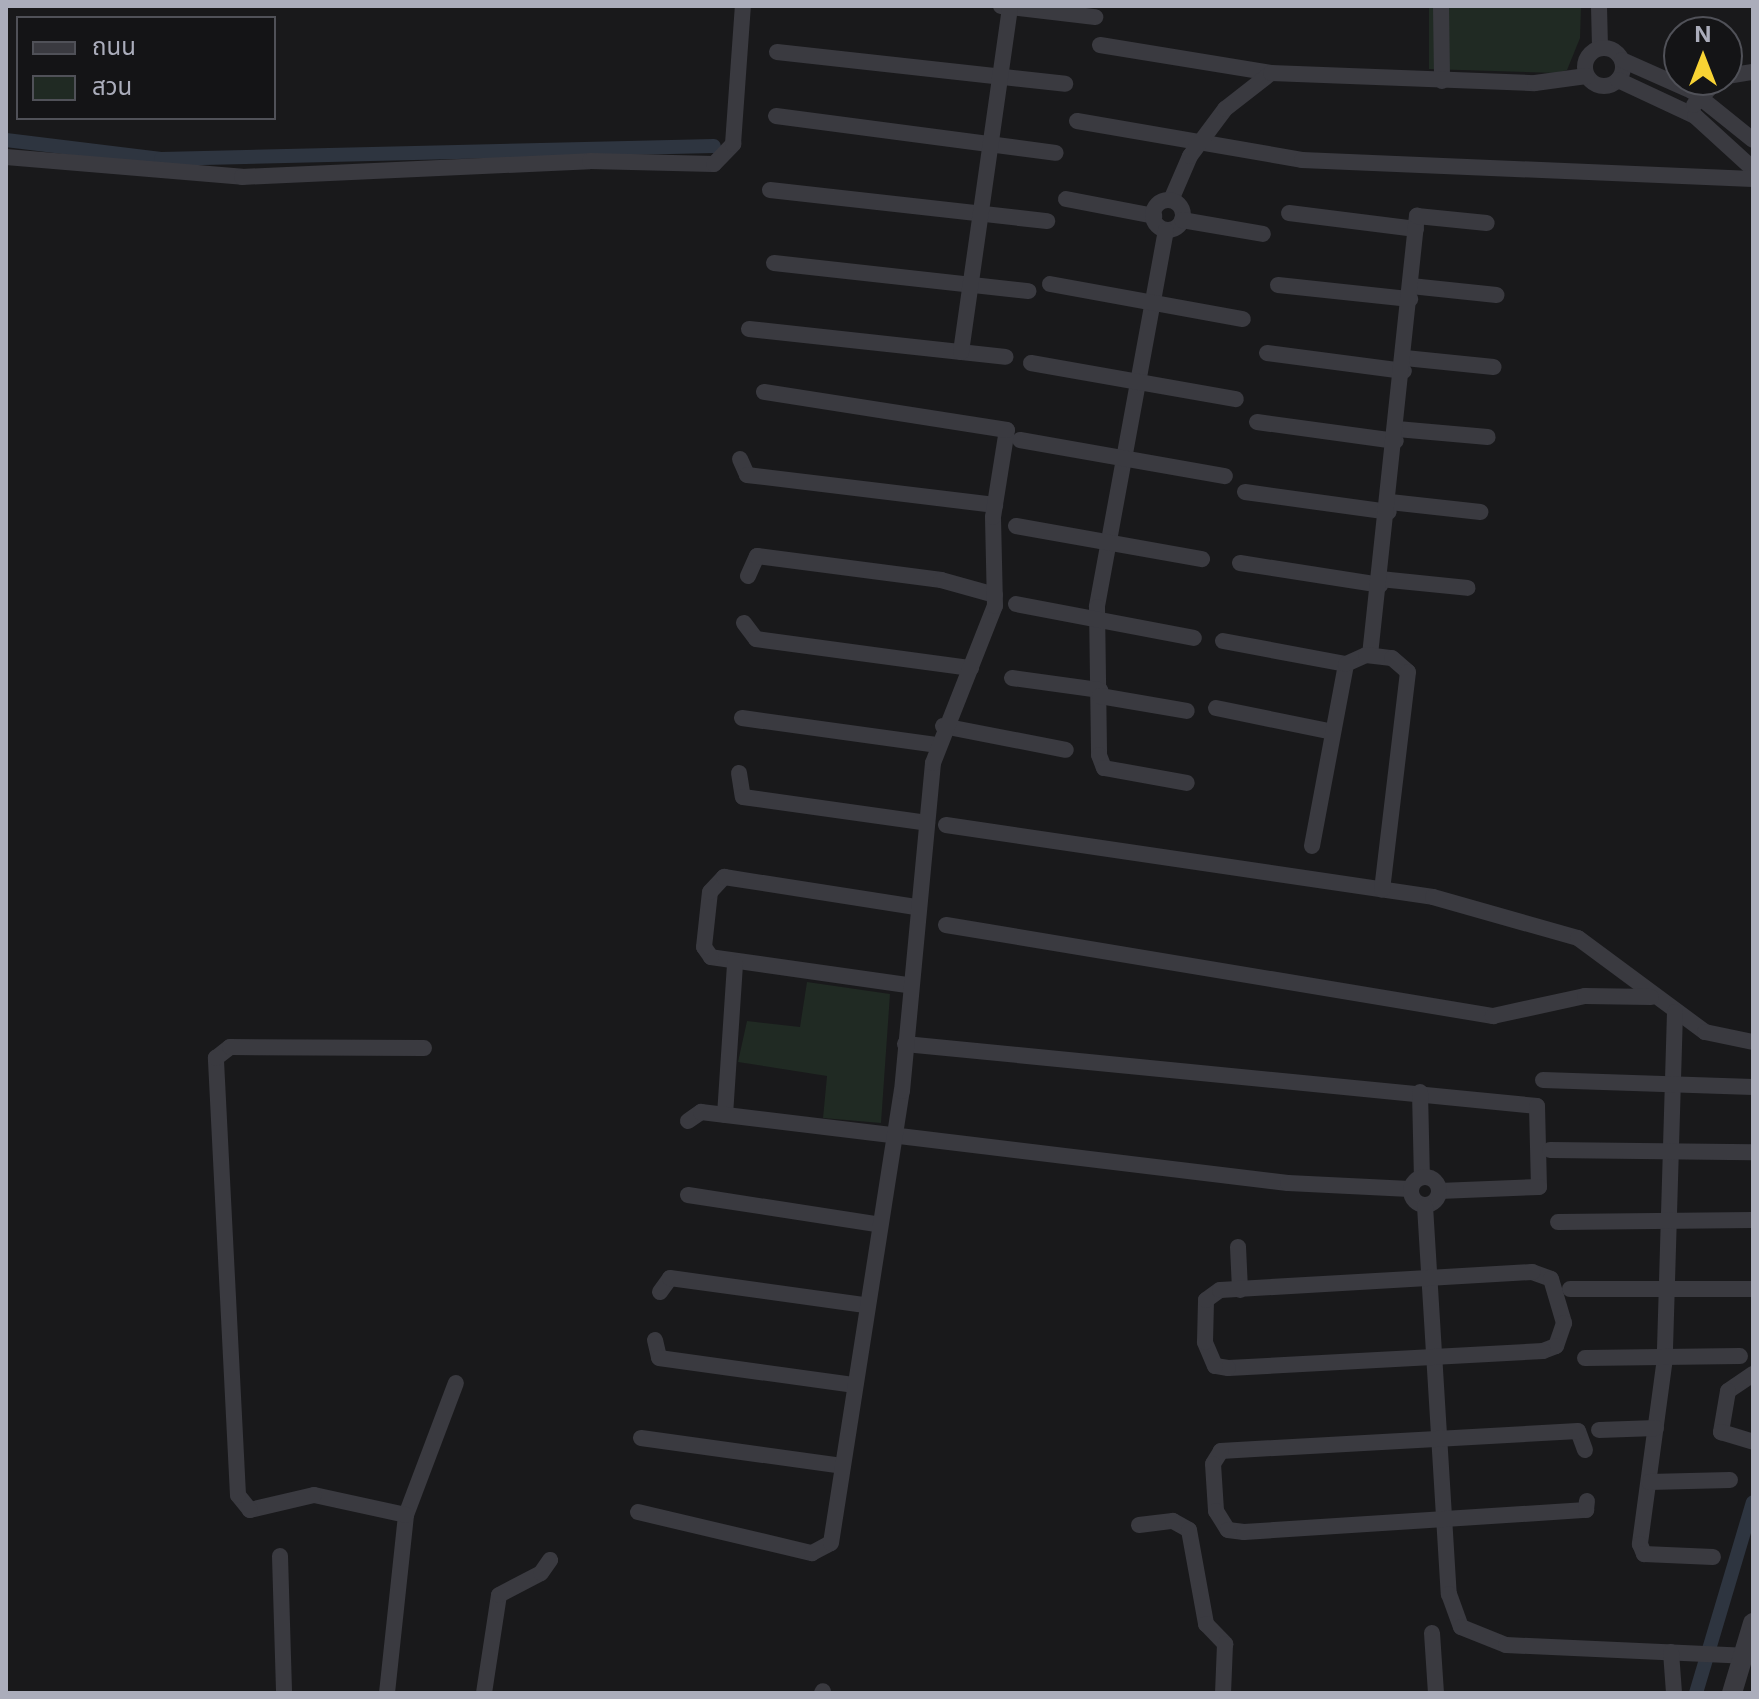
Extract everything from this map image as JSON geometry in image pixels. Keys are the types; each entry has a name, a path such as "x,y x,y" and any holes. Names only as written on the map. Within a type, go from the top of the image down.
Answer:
{"street":[{"path":"6,157 242,177 590,161 714,164 733,144 743,6"},
{"path":"961,352 1000,76 1006,6 1095,17"},
{"path":"1441,6 1442,81"},
{"path":"1599,6 1600,48"},
{"path":"1100,45 1271,73 1554,83 1587,76 1601,86 1618,80 1688,112 1753,169"},
{"path":"1587,76 1587,59 1600,48"},
{"path":"1600,48 1701,97 1753,140"},
{"path":"777,52 1065,84"},
{"path":"1618,80 1622,60"},
{"path":"1154,216 1157,206 1171,200 1201,141 1225,109 1271,73"},
{"path":"1688,112 1701,97"},
{"path":"776,116 1056,153"},
{"path":"1077,121 1329,163 1753,179"},
{"path":"770,190 1047,221"},
{"path":"1066,199 1154,216 1166,230"},
{"path":"1171,200 1182,220"},
{"path":"1289,213 1416,229"},
{"path":"1370,655 1397,435 1417,216 1487,223"},
{"path":"1187,783 1104,768 1097,622 1108,542 1149,302 1166,230 1182,220 1263,234"},
{"path":"774,263 1028,291"},
{"path":"1050,284 1243,319"},
{"path":"1278,285 1497,295"},
{"path":"749,329 1005,357"},
{"path":"1267,353 1404,365 1494,367"},
{"path":"1031,363 1236,399"},
{"path":"638,1512 820,1553 831,1543 875,1224 892,1139 905,1044 907,985 936,745 988,637 995,595 995,505 1007,430 1001,425 764,392"},
{"path":"1257,422 1397,435 1488,437"},
{"path":"1020,440 1225,476"},
{"path":"740,459 747,475 995,505"},
{"path":"1245,492 1389,507 1480,512"},
{"path":"1016,526 1202,559"},
{"path":"748,576 757,556 941,580 995,595"},
{"path":"1240,563 1380,582 1468,588"},
{"path":"1016,604 1097,622 1194,638"},
{"path":"744,623 756,639 971,668"},
{"path":"1223,641 1346,664 1370,655 1392,658 1408,672 1382,889"},
{"path":"1312,846 1346,664"},
{"path":"1012,678 1187,711"},
{"path":"1216,708 1333,732"},
{"path":"742,718 936,745"},
{"path":"943,726 1066,750"},
{"path":"739,773 743,797 927,823"},
{"path":"946,825 1382,889 1578,938 1651,997 1705,1032 1753,1042"},
{"path":"907,985 735,963 711,957 704,947 712,882 724,877 916,907"},
{"path":"946,925 1493,1016 1585,996 1651,997"},
{"path":"725,1115 735,963"},
{"path":"1675,1012 1665,1358 1649,1482 1644,1554 1713,1557"},
{"path":"688,1121 701,1112 892,1139 1136,1161 1288,1183 1416,1183 1439,1191 1539,1187 1538,1113 1529,1101 905,1044"},
{"path":"406,1515 314,1495 263,1508 242,1505 216,1058 230,1047 424,1048"},
{"path":"1543,1080 1753,1087"},
{"path":"1420,1092 1416,1183 1425,1206 1449,1594 1461,1627 1487,1641 1735,1655"},
{"path":"1550,1150 1753,1152"},
{"path":"1425,1206 1439,1191"},
{"path":"688,1195 875,1224"},
{"path":"1558,1222 1753,1220"},
{"path":"1238,1247 1240,1290"},
{"path":"1543,1273 1564,1323 1556,1346 1543,1351 1215,1366 1205,1342 1206,1300 1240,1290 1543,1273"},
{"path":"660,1292 670,1278 865,1305"},
{"path":"1570,1289 1753,1289"},
{"path":"655,1340 659,1358 853,1385"},
{"path":"1585,1358 1740,1356"},
{"path":"1747,1440 1721,1432 1722,1407 1728,1391 1753,1374"},
{"path":"387,1693 406,1515 456,1383"},
{"path":"1599,1430 1656,1428"},
{"path":"1585,1450 1578,1431 1221,1451 1213,1464 1216,1511 1228,1530 1244,1532 1586,1510 1587,1501"},
{"path":"641,1438 842,1466"},
{"path":"1649,1482 1730,1480"},
{"path":"1139,1525 1173,1521 1189,1530 1206,1624 1225,1644 1223,1693"},
{"path":"280,1556 284,1693"},
{"path":"484,1693 499,1595 541,1573 550,1560"},
{"path":"1732,1693 1735,1655 1753,1623"},
{"path":"1432,1633 1436,1693"},
{"path":"1671,1652 1674,1693"}],"green space":[{"path":"1429,6 1581,6 1580,38 1567,70 1556,73 1429,69"},
{"path":"807,982 890,994 881,1123 823,1118 827,1076 738,1062 747,1021 800,1027"}],"waterway":[{"path":"6,140 161,159 714,146"},
{"path":"1696,1693 1753,1502"}]}
